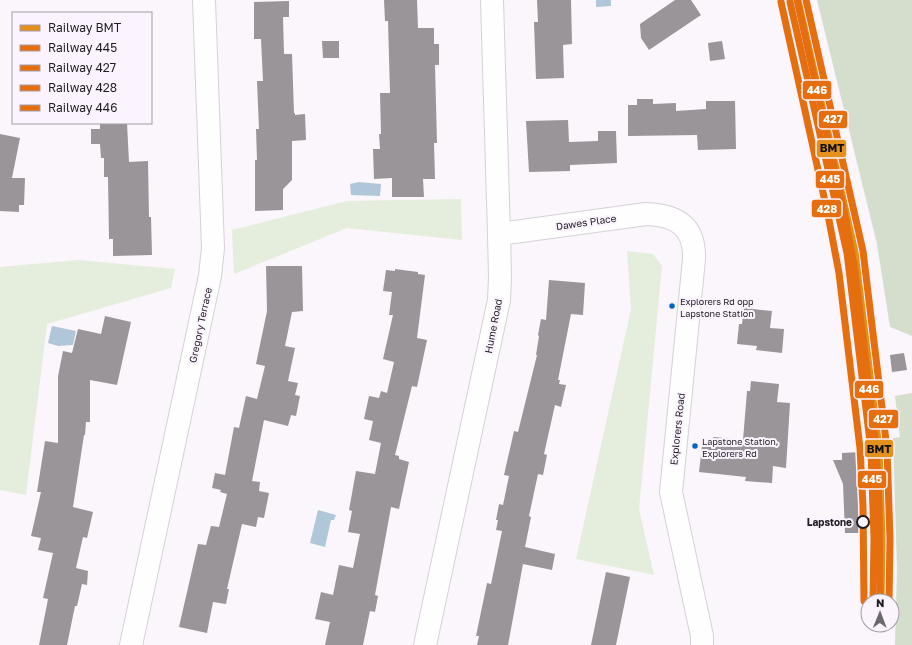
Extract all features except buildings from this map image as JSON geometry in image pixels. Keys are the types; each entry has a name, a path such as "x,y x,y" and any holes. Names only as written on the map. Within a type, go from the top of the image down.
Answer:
{"street":[{"name":"Gregory Terrace","path":"131,645 210,276 213,248 204,0"},
{"name":"Hume Road","path":"424,645 497,311 500,278 492,0"},
{"name":"Dawes Place","path":"499,234 646,214 672,218"},
{"name":"Explorers Road","path":"672,218 680,222 686,229 693,243 694,254 671,492 702,636 702,645"}],"green space":[{"path":"817,0 912,0 912,336 890,327 877,244"},
{"path":"461,199 462,240 347,228 234,274 232,230 347,201"},
{"path":"627,251 653,254 662,266 639,509 654,575 576,559 631,309"},
{"path":"79,260 175,269 171,288 47,324 26,495 0,490 0,267"},
{"path":"912,393 912,645 895,645 895,633 900,633 900,593 896,593 893,438 900,437 895,396"}],"water":[{"path":"596,0 611,0 611,6 596,7"},
{"path":"359,182 381,184 380,196 351,195 350,184"},
{"path":"52,326 76,331 73,345 58,346 48,343"},
{"path":"318,510 336,515 334,520 331,520 325,547 310,543"}],"rail line":[{"name":"446","path":"797,0 844,211 855,271 876,447 879,506 880,593"},
{"name":"BMT","path":"798,0 855,252 879,449 882,539 881,593"},
{"name":"427","path":"806,0 863,251 887,449 890,539 889,593"},
{"name":"428","path":"781,2 828,215 839,273 860,448 863,506 864,593"},
{"name":"445","path":"790,2 847,253 871,450 874,539 873,593"}],"place":[{"name":"Explorers Rd opp Lapstone Station","path":"672,306"},
{"name":"Lapstone Station, Explorers Rd","path":"695,446"},
{"name":"Lapstone","path":"863,522"}]}
